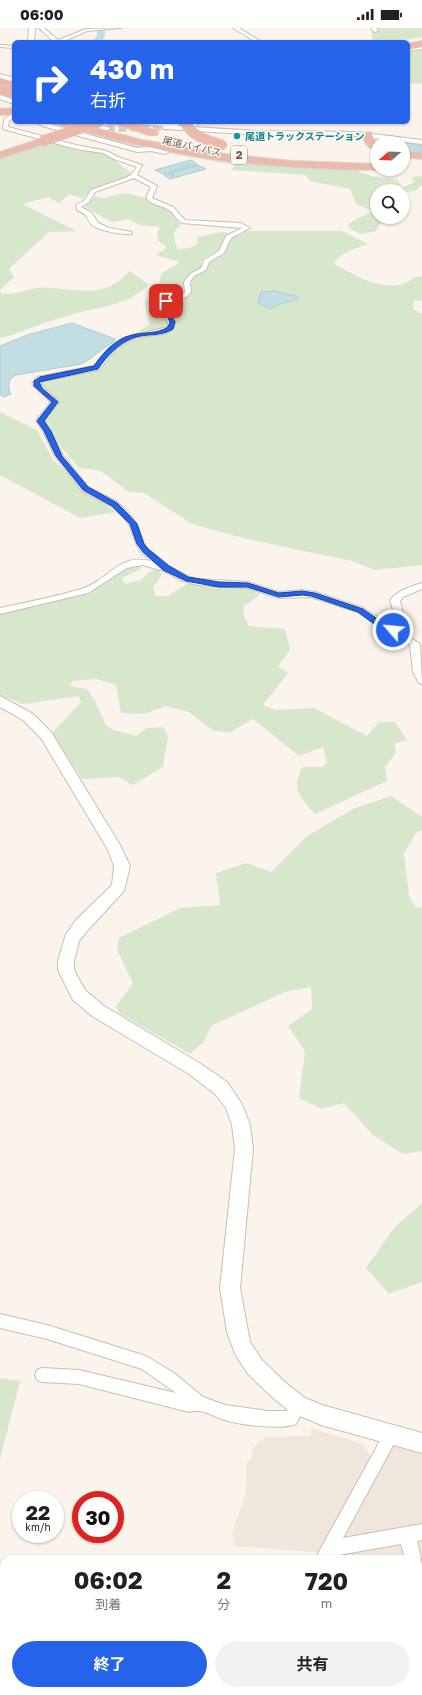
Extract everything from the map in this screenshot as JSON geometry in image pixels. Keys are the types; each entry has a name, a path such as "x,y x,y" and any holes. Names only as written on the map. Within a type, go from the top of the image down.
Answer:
{"highway":[{"path":"410,43 422,41"},
{"path":"410,47 422,44"},
{"path":"0,81 7,89"},
{"path":"2,117 12,112"},
{"path":"69,124 162,148 222,157 280,163 370,166"},
{"path":"85,124 162,148"},
{"path":"41,141 89,124"},
{"path":"0,153 104,124"},
{"name":"尾道バイパス","path":"104,124 169,141 226,153 293,162 370,166"},
{"name":"尾道バイパス","path":"126,124 174,138 250,153 297,158 370,161"},
{"path":"191,124 188,128 195,134 222,145 233,147"},
{"path":"368,135 370,142"},
{"path":"265,151 370,160"},
{"path":"410,155 422,156"},
{"path":"410,162 422,163"}],"street":[{"path":"31,40 32,28"},
{"path":"41,28 55,40"},
{"path":"63,40 76,36 78,32 119,28"},
{"path":"235,28 256,40"},
{"path":"0,46 12,47"},
{"path":"410,50 422,48"},
{"path":"0,75 12,76"},
{"path":"0,75 12,98"},
{"path":"12,115 2,117 5,128 13,132 76,147 105,152 122,160 136,164 140,168 134,176 116,184 94,190 91,192 87,201 78,206 79,209 90,214 95,224 108,230 123,231 130,234"},
{"path":"42,124 137,150 162,148"},
{"path":"199,124 243,130 368,135 422,142"},
{"path":"166,127 251,133 308,133"},
{"path":"134,176 154,186 149,198 172,208 176,211 178,218 184,222 241,225 247,228 228,237 222,252 206,261 204,269 192,275 187,282 188,292 184,296 166,301 165,305 172,322 171,328 156,334 132,336 108,351 96,368 40,379 36,384 55,402 40,421 48,431 59,456 85,489 114,504 125,514 133,524 140,544 145,551 166,568 186,579 198,582 248,585 279,595 302,593 312,594 360,610 414,644 418,672 422,681"},
{"path":"0,611 85,592 95,588 120,567 133,563 141,562 166,568"},
{"path":"393,630 399,626 402,618 395,600 400,594 422,586"},
{"path":"0,701 28,717 46,735 115,849 122,866 119,887 82,925 72,939 66,961 66,970 75,989 79,995 98,1011 195,1068 221,1088 233,1104 241,1125 244,1149 230,1288 237,1332 242,1346 255,1367 298,1404 321,1415 422,1443"},
{"path":"0,1321 47,1332 146,1363 169,1378 198,1402 225,1413 268,1419 291,1419 298,1404"},
{"path":"42,1375 79,1377 189,1404 198,1402"},
{"path":"326,1555 391,1435"},
{"path":"326,1555 415,1533 413,1555"}],"shaded area":[{"path":"311,1428 363,1444 371,1457 384,1433 422,1443 422,1555 325,1555 326,1553 236,1546 232,1534 246,1493 247,1461 251,1459 252,1450 259,1442 268,1437 311,1436"}],"green space":[{"path":"374,28 422,28 422,37 405,40 372,40 372,30"},
{"path":"422,47 422,84 410,83 410,49"},
{"path":"101,138 110,138 205,156 353,168 370,176 396,179 400,184 370,184 370,210 356,204 350,189 310,181 305,175 231,170 235,165 151,150"},
{"path":"45,142 101,153 109,156 131,173 120,180 93,190 83,199 70,194 59,203 48,197 22,204 77,231 49,232 9,269 14,277 0,290 0,156"},
{"path":"422,176 422,184 417,190 410,192 410,184 414,182 411,177"},
{"path":"124,193 146,198 148,202 169,208 172,211 180,223 179,227 174,232 175,243 178,249 190,248 198,243 198,237 221,232 231,233 227,235 223,241 223,246 221,249 203,259 201,262 203,267 191,273 186,278 183,295 163,300 161,305 168,322 167,328 158,333 134,334 149,325 145,301 152,294 152,289 159,285 161,274 180,262 156,255 165,249 166,246 158,241 157,233 160,227 140,225 128,219 112,222 85,207 95,196 103,198"},
{"path":"370,212 370,224 380,224 376,231 361,234 350,229 348,224"},
{"path":"249,231 342,231 368,244 343,254 334,264 365,280 381,285 399,285 416,277 422,276 422,301 414,300 413,309 422,314 422,565 374,570 352,561 247,539 192,524 144,493 129,492 101,471 79,468 57,442 51,429 45,422 58,404 53,395 47,393 38,382 44,379 98,370 108,355 122,342 134,337 159,334 174,329 174,317 169,308 171,301 190,295 192,278 205,270 209,261 223,255 232,238","holes":["276,291 296,296 299,299 279,304 270,309 258,303"]},
{"path":"130,271 149,285 140,293 120,302 59,318 6,337 0,337 0,293 12,294 39,288 88,291 98,290 116,283"},
{"path":"0,412 37,430 54,461 94,497 116,512 80,518 0,475"},
{"path":"136,563 142,568 122,578 125,584 141,580 149,572 158,569 162,575 153,587 156,596 168,596 190,582 217,587 250,588 260,595 244,606 243,613 249,626 285,629 290,649 278,667 288,673 263,705 275,710 314,708 367,736 379,722 395,722 407,740 394,744 396,752 385,767 387,781 315,814 298,792 297,781 303,767 323,767 327,761 323,747 299,756 253,719 229,733 212,730 189,712 166,706 144,714 121,713 116,685 96,679 72,681 70,686 87,689 95,701 106,725 114,730 136,736 147,728 163,727 168,736 163,767 133,785 118,777 82,779 52,733 81,702 79,696 23,704 0,695 0,613 93,590 118,570"},
{"path":"391,796 422,817 422,830 416,833 404,853 409,896 416,908 422,907 422,1151 403,1154 373,1135 344,1103 321,1109 299,1098 305,1051 288,1026 312,1009 311,987 285,992 211,1026 204,1041 190,1054 119,1013 116,1006 133,983 117,950 119,938 180,908 220,905 216,873 247,863 271,872 307,836 353,809"},
{"path":"422,1203 422,1282 389,1294 366,1268 394,1228"},
{"path":"0,1378 20,1381 0,1459"}],"water":[{"path":"410,144 422,146 422,152 410,151"},
{"path":"191,160 197,164 191,166 187,164 190,166 163,174 155,170"},
{"path":"198,165 206,169 170,179 164,175"},
{"path":"276,291 296,296 299,299 279,304 270,309 258,303 261,292"},
{"path":"72,323 115,339 114,342 81,364 16,375 11,378 9,382 11,394 3,397 0,394 0,346 30,334"}],"waterway":[{"path":"98,40 102,33 101,28"}],"tunnel":[{"path":"107,128 166,127"}],"place":[{"name":"尾道トラックステーション","path":"237,136"}],"route":[{"path":"166,301 165,305 167,312 172,322 171,328 165,332 132,336 108,351 96,368 91,370 40,379 37,381 36,384 40,389 55,402 40,421 48,431 59,456 85,489 92,494 114,504 125,514 133,524 140,544 145,551 166,568 186,579 198,582 248,585 279,595 302,593 312,594 329,601 360,610 377,622 393,630"}]}
